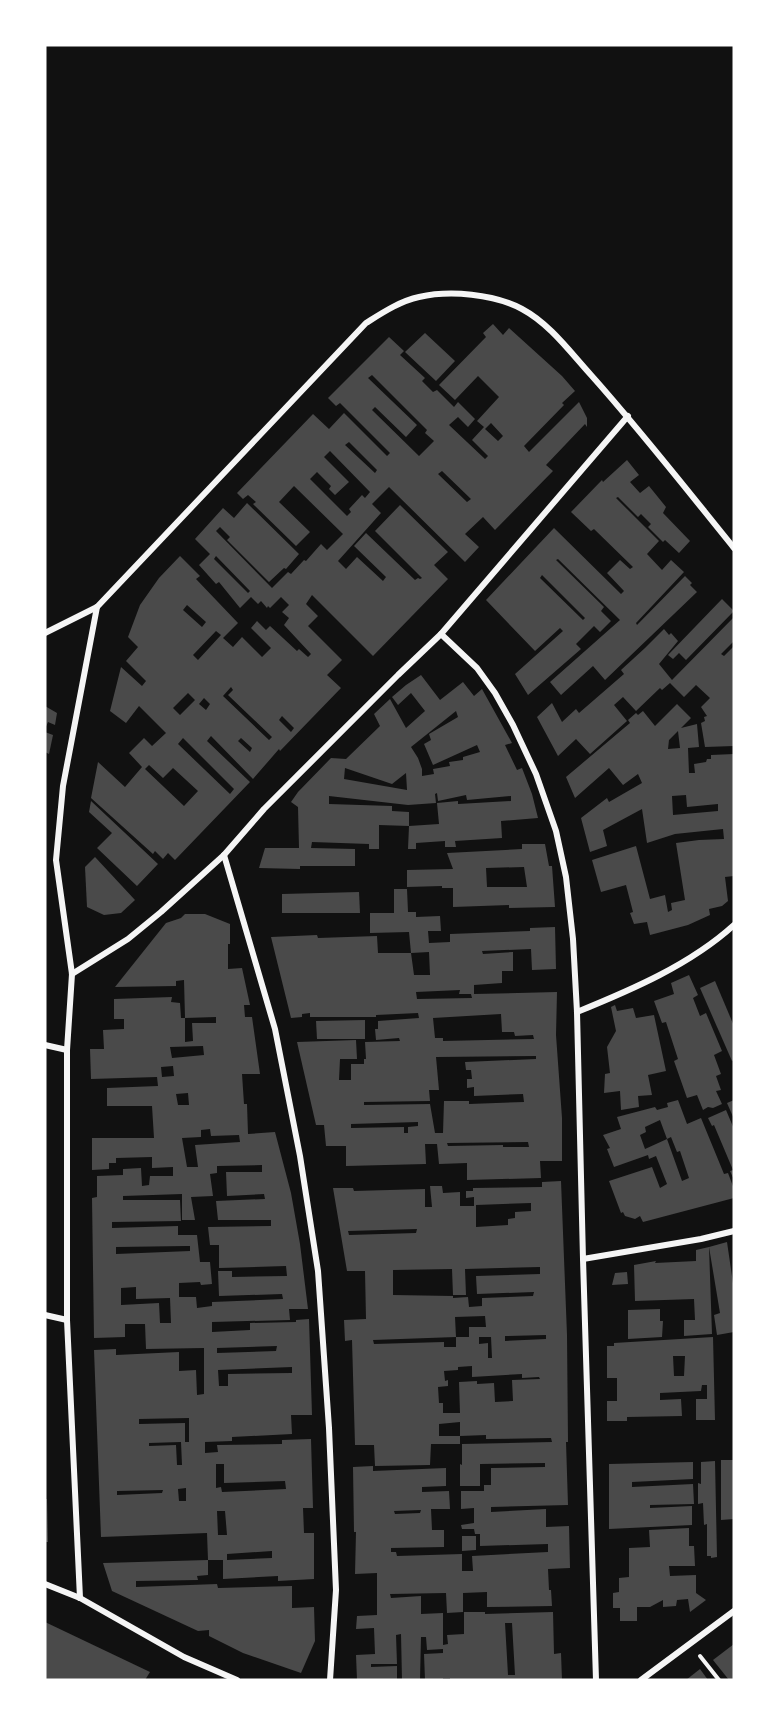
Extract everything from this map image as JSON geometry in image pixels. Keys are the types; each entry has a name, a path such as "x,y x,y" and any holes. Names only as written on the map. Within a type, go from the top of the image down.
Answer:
{"street":[{"path":"45,633 97,607 366,323 392,307 419,297 454,294 490,297 522,309 553,332 628,416 734,548"},
{"path":"72,974 128,939 224,855 264,809 441,634 628,416"},
{"path":"80,1598 67,1320 68,1050 72,974 56,860 63,786 97,607"},
{"path":"441,634 477,668 495,693 513,725 536,774 556,831 566,877 573,939 576,1012 596,1680"},
{"path":"224,855 275,1029 300,1156 318,1271 329,1428 336,1590 330,1680"},
{"path":"576,1012 669,970 719,938 734,925"},
{"path":"45,1046 68,1050"},
{"path":"583,1259 701,1239 734,1231"},
{"path":"45,1315 67,1320"},
{"path":"45,1584 80,1598 184,1657 237,1680"},
{"path":"641,1680 734,1611"}],"path":[{"path":"690,1644 719,1680"}],"building":[{"path":"493,324 503,335 509,328 562,376 575,391 524,446 529,452 579,402 587,418 587,427 585,424 546,465 553,471 495,530 483,517 465,534 479,547 465,562 389,487 372,504 381,513 338,561 346,569 357,557 383,581 386,577 354,546 366,533 415,580 422,578 375,531 400,505 448,552 434,565 448,579 373,656 312,595 306,604 318,616 308,626 342,660 327,675 341,688 280,751 279,749 253,779 211,736 207,741 250,782 175,860 168,853 163,859 155,851 153,854 91,798 98,762 125,787 142,767 129,753 144,738 152,746 166,733 139,706 126,723 110,711 121,667 142,686 146,681 126,661 138,647 128,637 140,605 159,578 180,556 200,576 196,579 238,623 223,638 233,647 242,637 262,657 271,648 251,628 257,621 266,630 270,626 297,651 299,649 308,657 311,654 284,625 289,618 282,612 289,605 281,597 270,608 268,606 267,608 261,601 258,604 251,597 240,608 219,582 216,584 199,565 210,554 195,539 223,508 234,518 247,503 299,554 286,569 284,568 269,582 227,540 230,537 220,527 216,531 272,588 288,572 291,574 304,560 306,561 321,544 327,550 343,534 294,486 279,502 310,532 296,546 253,504 256,502 248,495 243,499 237,493 313,414 329,429 344,413 387,456 390,453 340,403 336,406 328,398 389,337 404,351 400,355 425,378 422,381 433,392 437,390 454,407 458,402 475,419 468,427 458,417 449,425 485,459 488,456 472,440 484,427 477,421 499,397 478,376 455,400 439,385 486,337 483,333","holes":["372,375 427,430 425,433 434,441 419,456 372,410 375,407 406,437 417,425 368,378","491,423 503,436 498,441 485,429","349,442 377,470 375,473 345,445","330,451 370,492 365,498 362,495 349,509 351,512 347,516 310,479 317,472 331,486 329,489 335,495 349,482 324,457","442,471 471,499 467,502 438,474","216,556 250,591 248,593 214,559","187,605 206,622 202,627 183,610","216,631 221,635 198,660 193,655","231,687 233,690 228,695 272,737 269,740 223,696","188,693 195,700 180,715 173,708","204,698 210,704 206,710 199,704","282,716 294,728 291,732 279,720","183,738 234,789 230,794 178,744","241,738 252,748 250,752 238,741","149,765 163,778 173,768 198,791 184,806 145,769"]},
{"path":"425,333 455,361 436,381 405,352"},
{"path":"627,460 639,475 630,482 640,493 649,486 666,507 663,513 690,541 679,553 665,540 663,542 648,527 651,524 641,514 638,517 618,497 616,498 659,541 647,554 662,570 671,560 684,572 636,623 637,625 685,576 697,592 605,680 593,666 561,695 550,682 620,620 558,559 556,560 604,607 601,611 611,621 600,632 594,626 576,644 581,649 528,695 515,674 563,631 560,628 535,651 486,600 554,528 621,594 624,591 607,573 620,560 630,569 633,567 594,529 591,531 571,512 602,480 603,482","holes":["542,575 585,618 583,620 540,578"]},
{"path":"722,599 734,611 686,660 679,653 673,659 668,655"},
{"path":"734,617 734,641 721,654 724,656 734,646 734,746 705,747 701,723 707,716 701,707 710,698 696,685 684,697 670,683 662,690 660,688 636,711 623,697 614,705 627,721 590,754 576,739 558,756 537,717 552,703 562,722 576,709 579,713 624,674 621,670 664,629 678,641 659,664 672,680"},
{"path":"421,675 440,700 463,682 474,696 482,689 512,743 505,745 517,770 522,768 538,818 501,821 502,838 455,841 456,847 445,847 445,841 416,843 416,849 408,849 409,826 379,825 379,849 369,849 369,844 312,842 311,848 355,849 355,866 300,866 300,869 259,868 265,848 299,848 298,807 291,802 331,758 346,759 380,726 374,714 390,699 406,728 425,711 411,693 398,705 392,697 406,685","holes":["456,711 458,717 429,734 431,740 424,744 433,765 477,745 480,752 463,757 463,760 449,762 450,766 433,769 434,774 422,776 418,758 411,747","345,768 392,784 406,773 407,790 344,779","437,793 438,801 466,795 467,800 511,796 511,801 437,803 439,824 409,826 409,812 392,811 392,806 329,804 329,796 408,805 436,803 435,794"]},
{"path":"677,704 691,718 681,728 697,724 699,747 688,748 689,773 695,773 694,764 706,762 707,759 711,759 711,755 734,754 734,876 725,877 728,901 722,906 709,909 710,915 688,925 650,935 647,922 634,924 626,885 601,892 592,860 636,846 650,899 665,895 668,912 672,910 671,903 685,900 676,843 724,839 723,829 675,834 647,843 642,809 603,830 607,846 590,852 581,818 607,798 609,802 642,783 638,774 623,785 609,768 575,798 566,777 630,723 628,720 636,713 638,715 643,711 655,726","holes":["678,731 680,748 668,749 669,740","686,795 687,807 718,804 718,811 673,815 672,796"]},
{"path":"45,706 57,713 55,725 48,722 45,729"},
{"path":"45,732 53,735 49,754 45,752"},
{"path":"91,801 158,864 137,886 97,848 112,833 89,812"},
{"path":"522,844 545,844 549,866 552,866 555,907 509,908 509,905 453,907 453,888 407,887 407,870 453,869 447,853 522,849","holes":["524,867 527,887 487,887 486,868"]},
{"path":"95,857 135,900 121,913 104,915 87,907 85,867"},
{"path":"394,889 407,889 408,912 416,912 416,917 440,916 441,931 428,931 429,943 450,942 450,934 530,931 530,928 555,927 556,969 532,970 531,949 482,951 483,954 513,952 513,971 502,971 502,983 474,985 474,994 557,992 556,1035 562,1118 562,1161 540,1161 541,1178 467,1180 467,1163 439,1164 437,1144 425,1144 426,1164 346,1166 346,1146 326,1146 324,1125 316,1125 297,1042 356,1040 357,1059 340,1059 339,1080 351,1080 351,1064 364,1064 364,1059 366,1059 365,1042 400,1041 399,1038 376,1040 375,1029 378,1029 378,1021 419,1018 418,1013 376,1015 376,1017 310,1017 310,1013 302,1014 302,1017 291,1018 271,937 377,936 378,953 411,953 409,932 370,933 370,913 394,913","holes":["429,952 430,975 414,975 411,953","460,990 459,994 471,994 472,998 417,999 416,992","501,1014 502,1032 514,1032 515,1036 533,1035 534,1039 443,1041 443,1038 435,1038 433,1018","536,1056 536,1059 465,1062 466,1070 471,1070 472,1079 467,1079 467,1088 474,1087 474,1096 523,1094 524,1102 469,1104 469,1101 444,1101 443,1133 435,1133 430,1104 364,1105 364,1102 430,1101 429,1090 439,1090 436,1057","418,1122 418,1126 408,1127 408,1133 404,1133 404,1127 351,1128 351,1124","528,1142 529,1147 448,1146 447,1143"]},
{"path":"359,892 360,913 282,913 282,894"},
{"path":"185,914 205,914 230,924 228,969 242,968 250,1005 244,1005 245,1017 252,1017 260,1074 242,1074 244,1104 247,1104 248,1134 275,1132 291,1193 308,1309 289,1309 290,1320 212,1322 212,1332 250,1330 250,1323 296,1322 296,1320 309,1319 312,1415 291,1415 292,1434 232,1437 232,1441 205,1442 205,1453 218,1452 217,1445 282,1444 282,1440 311,1439 313,1508 303,1508 304,1533 314,1533 314,1579 278,1581 278,1576 223,1579 223,1560 208,1560 207,1533 101,1537 94,1350 116,1349 116,1355 179,1352 179,1371 196,1370 197,1395 204,1394 204,1348 146,1349 145,1324 125,1324 125,1337 94,1338 92,1198 97,1197 97,1176 123,1175 123,1169 141,1168 142,1186 149,1185 150,1176 173,1176 173,1167 152,1168 152,1157 116,1158 116,1163 109,1163 109,1169 92,1170 92,1138 154,1138 152,1106 107,1106 107,1088 158,1086 157,1077 91,1079 90,1049 104,1049 103,1030 124,1029 124,1019 114,1019 114,999 172,997 171,1002 180,1003 181,1018 185,1018 184,980 176,981 176,986 115,987 166,923 181,918","holes":["216,1017 216,1023 192,1023 193,1041 185,1042 185,1018","203,1046 204,1055 172,1058 170,1047","173,1066 174,1076 162,1077 161,1067","188,1093 189,1105 178,1105 176,1094","210,1129 211,1136 239,1135 240,1142 195,1145 198,1167 187,1167 182,1138 201,1137 201,1130","262,1165 262,1172 226,1172 227,1196 264,1194 265,1199 216,1201 218,1220 271,1220 271,1226 208,1227 210,1245 219,1245 219,1268 286,1266 287,1276 232,1277 232,1271 218,1271 219,1296 282,1294 283,1299 212,1302 212,1306 197,1308 196,1297 179,1297 179,1283 212,1284 210,1262 200,1262 197,1235 178,1235 178,1226 112,1228 112,1222 181,1221 180,1200 123,1200 123,1196 182,1194 182,1220 195,1220 191,1197 213,1196 210,1174 217,1173 217,1166","190,1246 190,1251 116,1254 116,1247","136,1287 136,1299 170,1298 171,1323 160,1323 159,1303 121,1305 121,1288","277,1346 276,1351 217,1353 217,1348","292,1367 292,1373 228,1374 228,1386 219,1386 218,1370","189,1418 189,1442 185,1442 185,1423 139,1424 139,1419","181,1442 182,1465 177,1465 176,1445 149,1446 149,1443","216,1464 224,1464 224,1483 285,1481 286,1489 222,1492 221,1487 216,1488","186,1488 186,1501 179,1501 178,1489","163,1490 162,1493 117,1495 117,1491","217,1511 225,1511 227,1535 218,1535","272,1551 272,1558 227,1560 227,1554"]},
{"path":"689,975 698,995 693,998 700,1016 706,1013 722,1051 714,1055 721,1074 716,1076 721,1090 716,1091 722,1104 703,1110 697,1095 687,1098 674,1061 678,1059 666,1022 662,1023 654,1001 674,994 671,983"},
{"path":"715,981 734,1026 734,1060 732,1061 700,988"},
{"path":"615,1005 617,1011 633,1008 636,1018 654,1015 666,1071 648,1075 652,1095 638,1096 639,1107 621,1110 620,1091 604,1093 605,1074 610,1073 607,1047 616,1031 611,1007"},
{"path":"365,1020 365,1039 317,1039 316,1021"},
{"path":"678,1100 687,1124 701,1118 724,1174 728,1173 734,1189 734,1198 643,1222 640,1216 635,1219 621,1213 609,1181 652,1167 660,1188 667,1184 656,1156 649,1159 648,1155 614,1167 607,1149 610,1148 603,1135 621,1129 617,1117 655,1107 657,1110 668,1107 667,1103","holes":["660,1120 667,1139 645,1149 640,1135 646,1132 645,1127","671,1137 677,1152 680,1151 689,1178 682,1181 667,1139"]},
{"path":"734,1100 734,1119 727,1103"},
{"path":"726,1110 734,1129 734,1180 730,1171 733,1170 714,1125 712,1126 708,1118"},
{"path":"561,1181 567,1335 568,1505 491,1507 491,1512 546,1509 546,1527 569,1526 570,1568 548,1569 552,1606 487,1607 487,1592 463,1593 463,1612 447,1613 446,1593 390,1594 391,1598 421,1596 421,1614 443,1613 443,1645 448,1644 447,1635 464,1634 464,1612 485,1612 485,1614 553,1612 554,1654 561,1653 562,1680 450,1680 450,1678 443,1678 443,1680 425,1680 424,1654 443,1653 443,1649 427,1650 426,1637 421,1637 420,1680 402,1680 401,1634 396,1635 397,1664 371,1664 371,1667 397,1666 397,1680 357,1680 356,1655 375,1654 374,1628 356,1629 357,1616 377,1615 377,1573 355,1574 353,1467 373,1466 373,1471 446,1468 446,1486 422,1487 422,1492 449,1491 450,1509 431,1509 432,1530 444,1530 444,1547 391,1548 391,1552 396,1552 397,1556 462,1554 462,1571 473,1571 472,1556 548,1552 548,1544 480,1546 480,1534 475,1534 474,1529 462,1529 461,1525 474,1523 474,1508 461,1509 461,1491 484,1491 484,1485 491,1485 491,1468 545,1467 545,1463 480,1464 480,1486 460,1486 462,1444 552,1442 551,1438 486,1439 486,1435 460,1436 460,1444 431,1444 430,1465 375,1466 374,1445 355,1445 352,1340 345,1341 344,1320 366,1319 365,1271 347,1271 333,1188 353,1188 354,1191 425,1189 425,1207 432,1207 430,1186 442,1186 443,1193 460,1192 460,1206 474,1206 474,1197 466,1198 466,1191 473,1191 473,1188 542,1187 542,1182","holes":["531,1203 531,1211 515,1212 515,1218 508,1219 508,1225 476,1227 476,1205","417,1229 416,1233 349,1235 348,1231","540,1267 540,1274 476,1276 477,1294 534,1292 533,1296 482,1298 482,1306 469,1307 468,1297 393,1295 393,1270 452,1269 453,1295 466,1295 465,1269","485,1316 486,1327 469,1327 469,1337 456,1337 455,1317","546,1335 546,1339 505,1341 505,1336","456,1337 456,1347 444,1347 444,1342 374,1344 373,1340","479,1337 491,1337 492,1358 488,1358 488,1343 479,1344","472,1366 472,1377 522,1374 522,1378 539,1377 540,1379 512,1380 513,1401 495,1402 494,1383 459,1382 460,1413 443,1413 443,1403 439,1403 438,1387 448,1386 444,1371 458,1370 458,1367","460,1422 460,1436 439,1436 439,1424","421,1510 420,1513 395,1514 394,1511","505,1623 512,1623 515,1675 508,1675"]},
{"path":"727,1242 734,1290 734,1332 717,1335 714,1315 720,1313 709,1247"},
{"path":"709,1247 712,1334 684,1336 684,1320 695,1320 694,1299 635,1301 634,1265 656,1261 655,1263 696,1261 696,1250"},
{"path":"627,1272 628,1284 612,1285 615,1273"},
{"path":"660,1309 660,1321 663,1321 662,1337 628,1339 628,1310"},
{"path":"713,1337 715,1420 696,1420 696,1399 707,1399 707,1385 702,1385 701,1391 660,1393 660,1400 681,1399 682,1416 627,1417 627,1421 607,1421 607,1401 617,1401 617,1378 607,1378 607,1346 614,1346 614,1343","holes":["673,1356 685,1356 684,1376 674,1376"]},
{"path":"721,1460 734,1460 734,1519 721,1520"},
{"path":"715,1461 717,1557 711,1558 707,1556 707,1524 704,1525 703,1503 698,1504 698,1483 701,1484 701,1462"},
{"path":"693,1462 693,1479 632,1482 632,1487 693,1484 694,1504 650,1505 650,1508 692,1506 692,1525 609,1529 609,1464"},
{"path":"45,1499 47,1499 48,1542 45,1542"},
{"path":"689,1528 689,1546 694,1546 695,1566 669,1566 670,1576 696,1575 696,1593 706,1600 690,1612 688,1599 677,1600 676,1606 663,1607 663,1600 650,1607 637,1607 637,1621 620,1621 620,1608 613,1608 613,1593 619,1592 619,1578 629,1577 629,1548 650,1547 649,1530"},
{"path":"462,1536 476,1536 476,1550 462,1551"},
{"path":"208,1560 208,1575 197,1576 198,1580 136,1581 136,1587 217,1584 218,1588 292,1586 292,1608 314,1607 315,1641 301,1673 243,1653 209,1636 209,1630 198,1631 112,1591 103,1563"},
{"path":"45,1622 150,1672 145,1680 45,1680"},
{"path":"734,1644 734,1680 729,1680 713,1660"},
{"path":"700,1669 708,1680 686,1680"}]}
